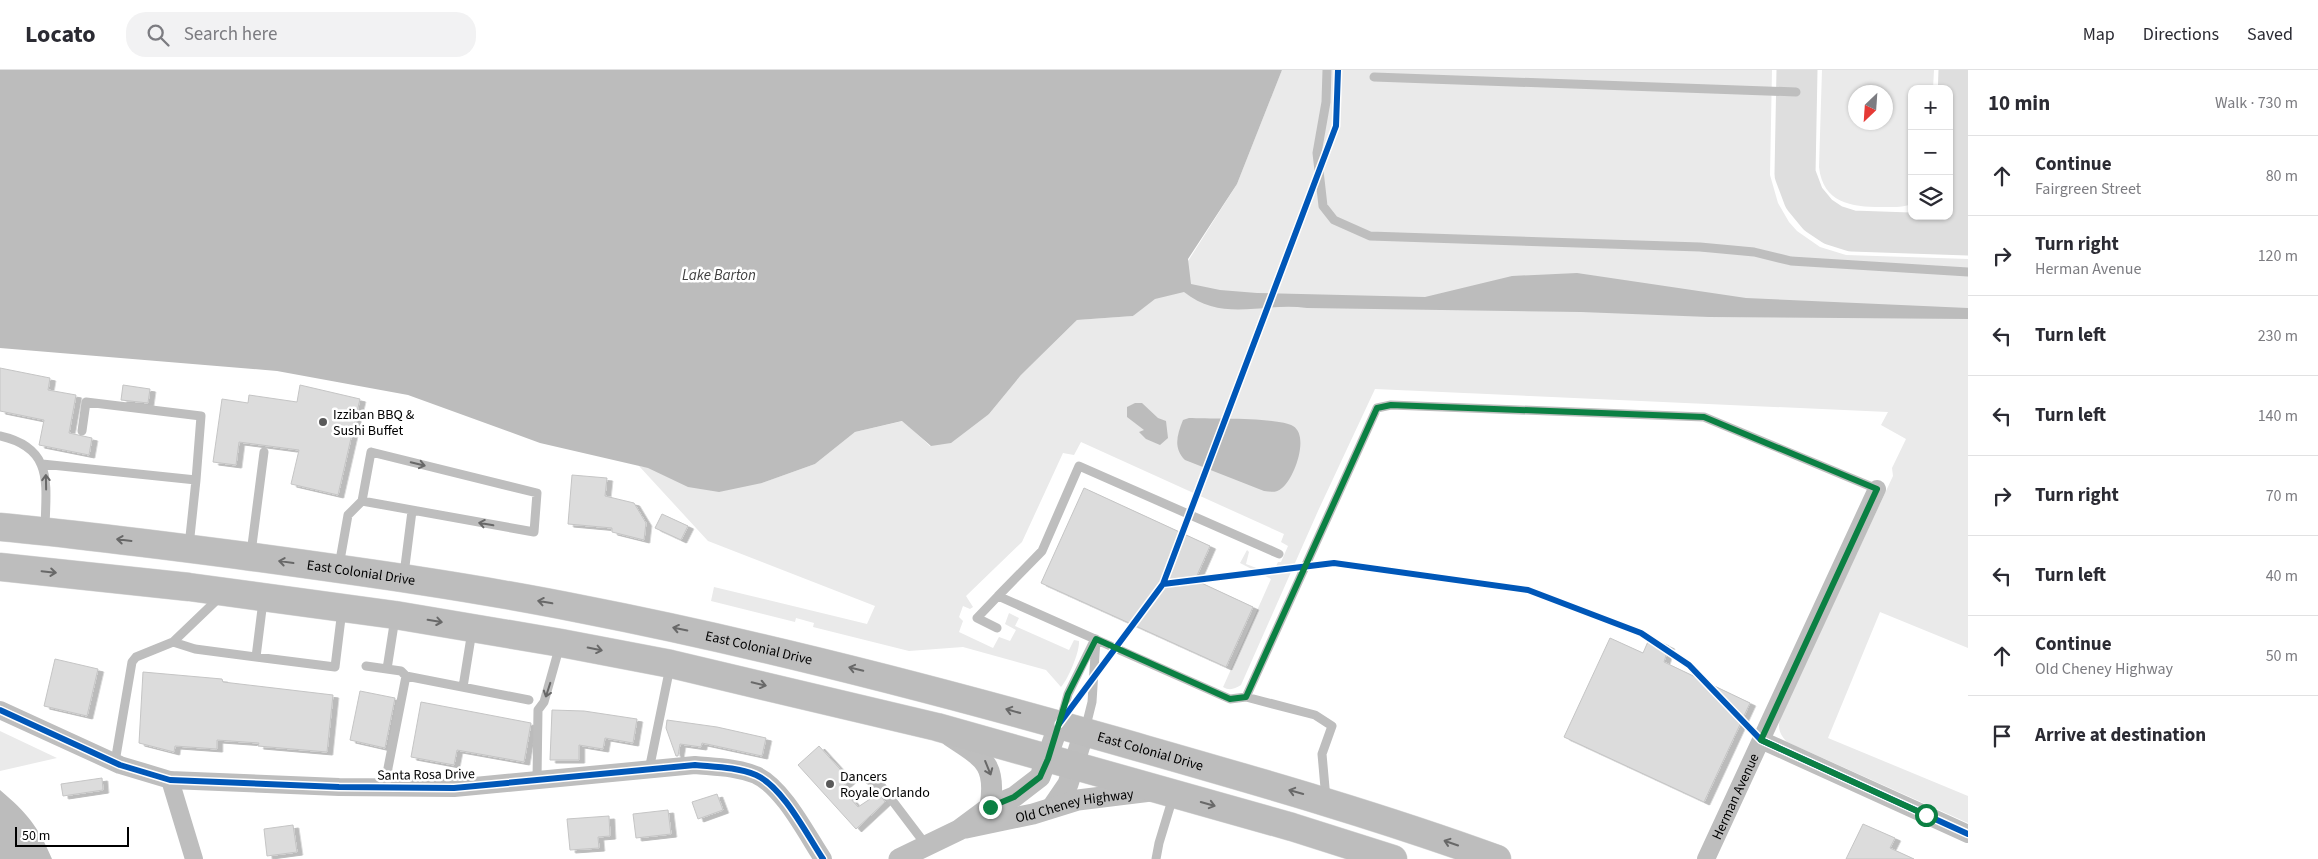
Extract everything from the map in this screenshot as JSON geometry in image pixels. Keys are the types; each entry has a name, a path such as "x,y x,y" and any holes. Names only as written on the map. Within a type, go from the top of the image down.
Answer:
{"highway":[{"name":"East Colonial Drive","path":"0,527 45,531 403,577 581,609 789,653 892,678 1072,728 1326,802 1497,859"},
{"path":"0,567 149,582 342,607 473,627 671,664 937,727 1168,792 1344,848 1393,859"},
{"path":"149,582 178,572 192,572 360,593 403,577"},
{"path":"396,615 415,601 431,596 481,590"}],"street":[{"name":"Herman Avenue","path":"1706,859 1877,489"},
{"name":"Santa Rosa Drive","path":"0,710 115,762 170,780 386,788 454,788 695,765 732,768 757,776 777,791 823,859"},
{"path":"937,727 984,759 993,785 990,807"},
{"name":"Old Cheney Highway","path":"899,859 959,830 990,807 1014,797 1061,763 1072,728"},
{"path":"1761,740 1968,834"},
{"path":"1053,806 1068,784 1061,763"},
{"path":"170,780 194,859"},
{"name":"Old Cheney Highway","path":"959,830 1032,814 1053,806 1096,796 1168,792"}],"lane":[{"path":"1327,70 1326,102 1317,153 1324,206 1334,220 1370,236 1700,248 1754,252 1791,261 1968,272"},
{"path":"1374,77 1796,92"},
{"path":"82,431 86,402 201,416 189,549"},
{"path":"1246,697 1377,408 1391,405 1704,417 1877,489"},
{"path":"0,436 13,439 24,445 42,464 46,479 45,531"},
{"path":"250,557 264,452"},
{"path":"339,569 348,516 362,501 371,452 537,493 534,532 362,501"},
{"path":"42,464 196,480"},
{"path":"997,628 977,618 1042,551 1079,466 1279,554"},
{"path":"403,577 412,511"},
{"path":"115,762 132,662 136,657 173,642 226,592"},
{"path":"256,657 264,596"},
{"path":"998,596 1230,699 1246,697 1315,715 1332,726 1322,754 1326,802"},
{"path":"173,642 195,650 335,667 342,607"},
{"path":"387,669 396,615"},
{"path":"463,688 473,627"},
{"path":"1072,728 1068,694 1096,639"},
{"path":"1072,728 1092,702 1096,639"},
{"path":"537,780 538,710 544,702 561,643"},
{"path":"649,770 671,664"},
{"path":"366,666 401,671 406,676 529,700"},
{"path":"386,788 388,768 406,676"},
{"path":"869,780 882,787 926,846"},
{"path":"1156,859 1168,792"}],"shaded area":[{"path":"1282,70 1772,70 1770,175 1778,203 1789,222 1797,231 1820,247 1846,255 1968,259 1968,648 1880,612 1828,738 1968,796 1968,823 1787,742 1780,730 1781,716 1893,476 1892,468 1906,439 1881,425 1888,412 1375,389 1318,511 1241,685 1232,689 1223,687 1271,579 1240,563 1247,550 1249,552 1246,564 1272,574 1278,562 1281,562 1288,546 1281,542 1284,534 1081,442 1074,455 1063,453 1022,542 966,596 973,607 970,609 963,606 959,617 963,621 959,632 993,648 999,637 1010,641 1016,630 1005,624 1009,613 1019,618 1015,626 1069,650 1074,640 1079,641 1073,665 1061,687 1046,670 963,647 909,651 813,627 814,623 796,618 795,622 711,601 714,587 867,624 875,606 708,541 639,466 762,483 815,464 855,432 903,421 930,446 989,414 1021,375 1077,320 1133,316 1176,280 1237,184"},
{"path":"1822,70 1934,70 1933,85 1908,85 1908,205 1870,207 1849,204 1832,195 1822,179 1819,167"},
{"path":"0,731 57,758 0,771"}],"water":[{"name":"Lake Barton","path":"0,70 1282,70 1237,184 1188,259 1191,284 1220,290 1257,293 1425,297 1512,276 1577,273 1746,298 1968,308 1968,319 1709,317 1581,312 1290,307 1228,309 1213,307 1184,292 1155,299 1133,316 1077,320 1021,375 989,414 951,443 931,446 902,421 855,432 815,464 762,483 719,492 688,487 648,468 540,443 408,395 277,371 0,348"},
{"path":"1135,403 1142,403 1158,418 1166,421 1168,438 1160,445 1146,439 1139,432 1144,430 1127,417 1127,407"},
{"path":"1189,418 1273,421 1293,426 1298,431 1300,448 1295,467 1287,483 1278,491 1264,491 1185,460 1179,451 1177,441 1183,420"},
{"path":"0,790 31,821 52,859 0,859"}],"building":[{"path":"0,368 50,378 48,390 76,395 69,433 92,438 89,455 39,445 44,420 0,411"},
{"path":"123,385 150,389 148,403 121,400"},
{"path":"300,385 360,399 338,495 291,484 299,450 239,442 236,465 213,462 222,399 248,403 249,395 297,402"},
{"path":"572,475 607,478 605,496 634,503 646,523 644,540 612,532 612,528 568,524"},
{"path":"1084,488 1210,546 1195,580 1253,607 1226,667 1041,583"},
{"path":"662,514 688,526 681,540 655,528"},
{"path":"1650,637 1669,646 1664,662 1750,703 1704,802 1564,737 1610,638 1643,653"},
{"path":"55,659 98,669 87,716 44,706"},
{"path":"143,672 222,679 223,682 333,695 327,752 258,746 259,743 217,740 217,749 175,746 174,752 139,743"},
{"path":"360,691 395,698 385,748 350,740"},
{"path":"421,702 531,723 524,762 457,750 454,765 411,757"},
{"path":"552,710 584,711 637,719 633,743 605,738 603,749 579,745 579,760 550,760"},
{"path":"667,720 717,727 766,738 762,756 702,743 701,747 680,744 678,756 676,756 666,728"},
{"name":"Dancers Royale Orlando","path":"819,746 850,780 841,788 858,807 879,793 885,802 856,829 798,765"},
{"path":"102,778 103,790 63,796 61,784"},
{"path":"717,794 723,810 698,819 692,802"},
{"path":"668,810 671,834 636,838 633,814"},
{"path":"609,816 610,836 598,837 599,848 570,850 567,819"},
{"path":"1863,824 1895,838 1890,848 1914,859 1846,859"},
{"path":"293,825 297,852 267,856 264,829"}],"taxiway":[{"path":"1797,70 1795,174 1804,198 1818,215 1833,225 1852,231 1968,235"},
{"path":"1959,70 1955,189 1960,206 1968,218"}],"cycle path":[{"path":"1059,724 1163,584 1336,126 1338,70"},
{"path":"1163,584 1334,563 1528,590 1641,633 1689,665 1761,740 1968,834"},
{"path":"0,710 120,765 170,780 339,787 454,788 695,765 733,769 756,775 776,790 794,812 823,859"}],"place":[{"name":"Izziban BBQ & Sushi Buffet","path":"323,422"},
{"name":"Dancers Royale Orlando","path":"830,784"}],"route":[{"path":"990,807 1014,797 1040,777 1048,759 1068,694 1096,639 1230,699 1246,697 1377,408 1391,405 1523,412 1704,417 1732,427 1877,489 1761,740 1926,815"}]}
